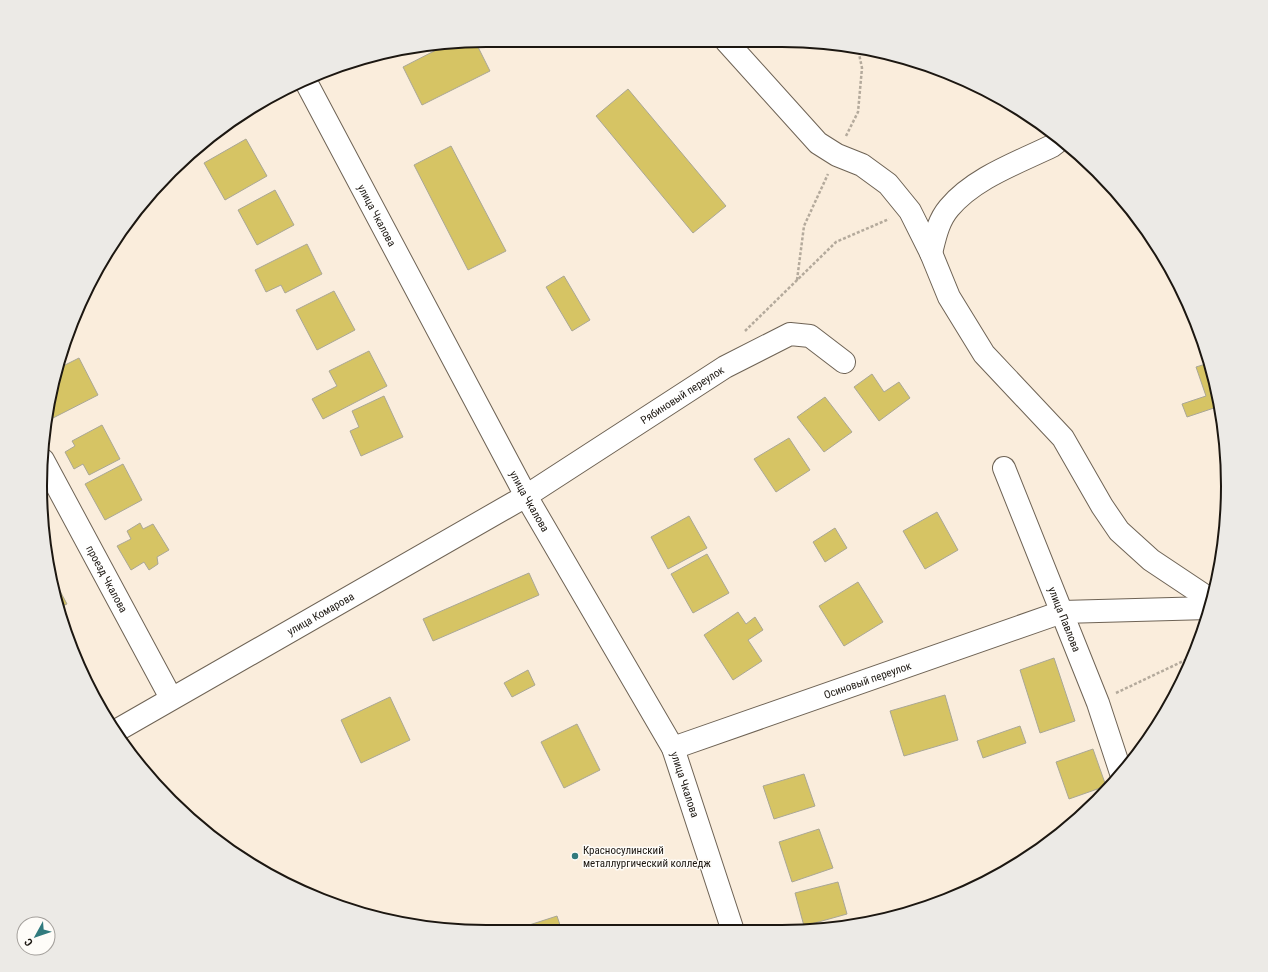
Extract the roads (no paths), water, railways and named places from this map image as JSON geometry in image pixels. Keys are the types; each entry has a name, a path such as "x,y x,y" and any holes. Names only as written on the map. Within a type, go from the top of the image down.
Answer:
{"street":[{"path":"731,47 818,143 837,155 862,165 888,184 910,211 931,253 949,297 984,354 1063,438 1102,506 1119,531 1151,560 1207,597"},
{"name":"улица Чкалова","path":"308,85 526,496 672,748 731,925"},
{"path":"931,253 937,228 949,208 976,184 1055,143"},
{"name":"Рябиновый переулок","path":"526,496 725,367 790,334 810,336 844,362"},
{"name":"улица Павлова","path":"1004,468 1098,703 1119,767"},
{"name":"проезд Чкалова","path":"48,469 171,698"},
{"name":"улица Комарова","path":"120,728 526,496"},
{"name":"Осиновый переулок","path":"672,748 1062,612 1204,608"}],"place":[{"name":"Красносулинский металлургический колледж","path":"575,856"}]}
